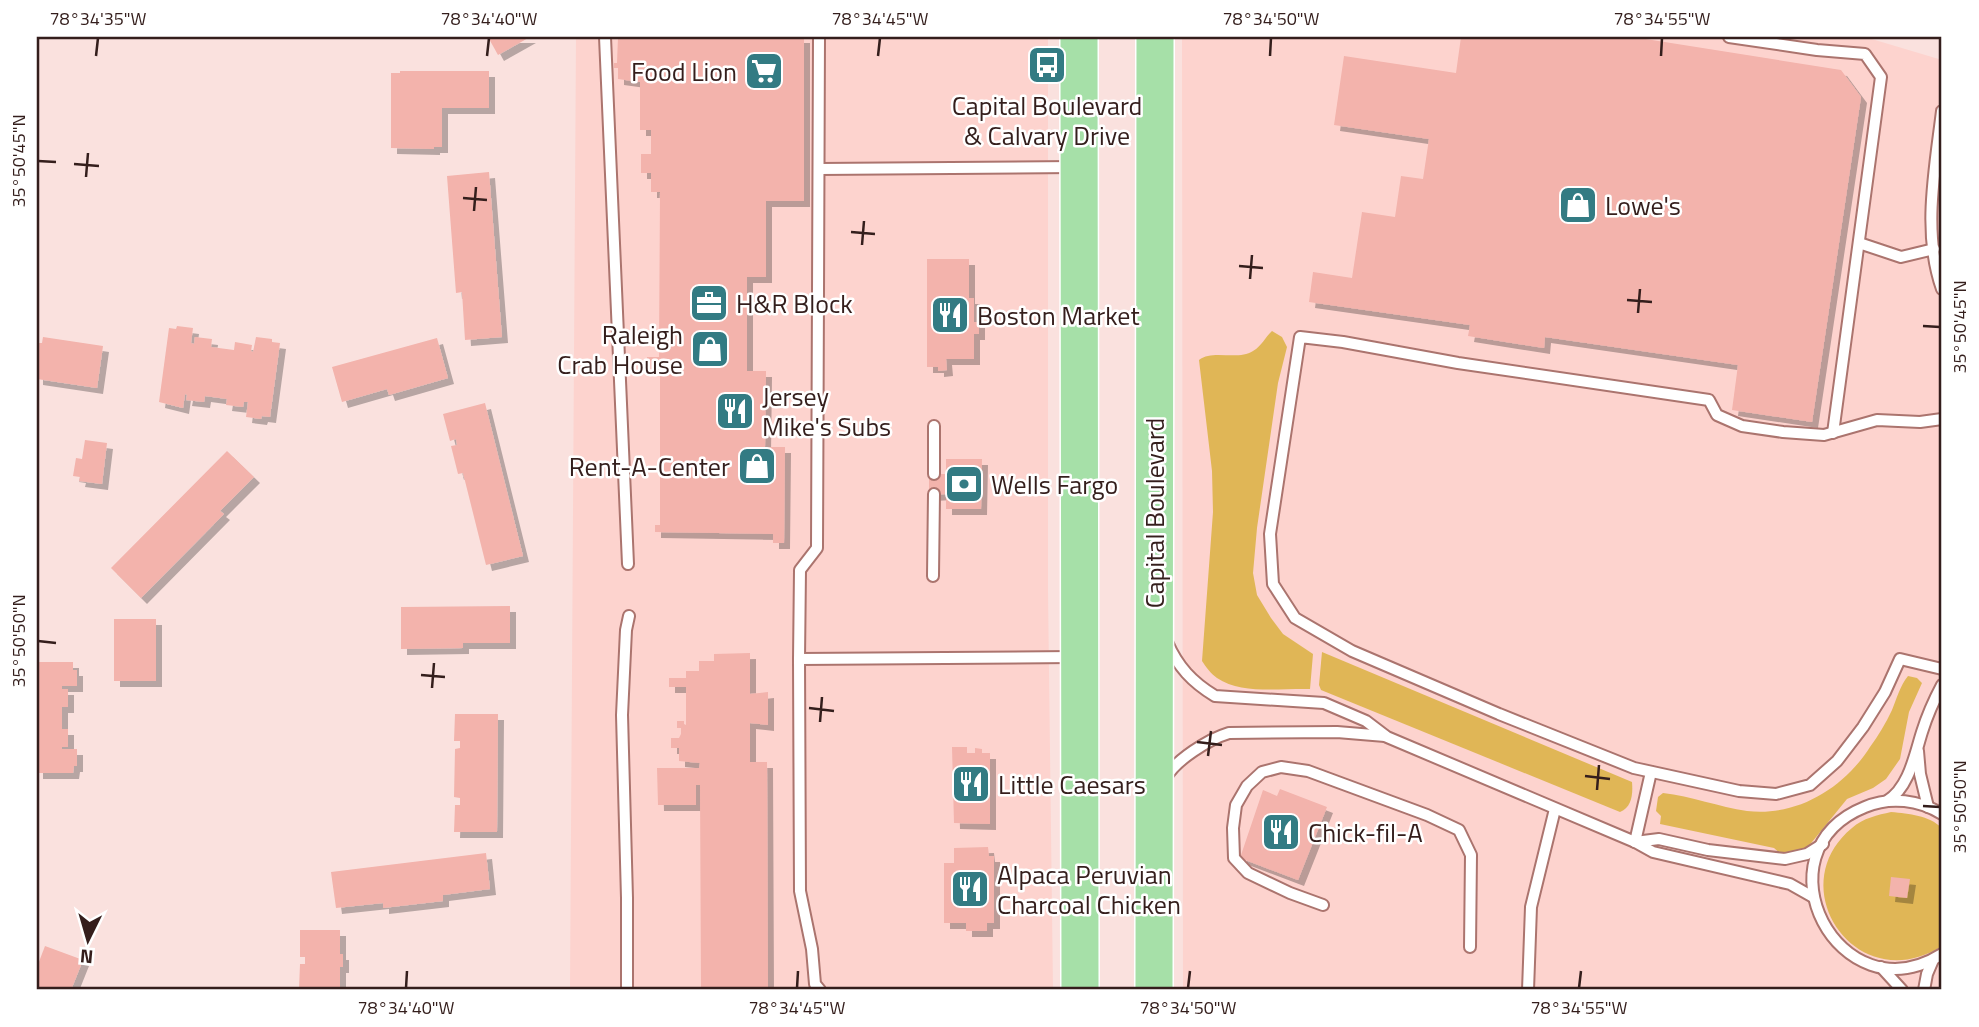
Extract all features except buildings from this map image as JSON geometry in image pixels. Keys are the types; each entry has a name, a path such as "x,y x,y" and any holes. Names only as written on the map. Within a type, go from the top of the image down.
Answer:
{"highway":[{"path":"1079,37 1080,990"},
{"name":"Capital Boulevard","path":"1154,990 1155,37"}],"lane":[{"path":"605,37 628,564"},
{"path":"819,37 817,548 800,570 799,659 800,891 812,949 815,984 820,990"},
{"path":"1729,37 1865,54 1881,78 1833,433"},
{"path":"1942,111 1934,184 1934,249 1942,289"},
{"path":"819,169 1080,167"},
{"path":"1859,243 1901,257 1934,249"},
{"path":"1942,419 1920,422 1877,420 1824,435 1793,433 1742,426 1717,415 1709,400 1474,366 1343,342 1300,337 1270,534 1273,584 1296,618 1352,651 1499,715 1634,768 1739,791 1776,794 1810,785 1837,761 1863,727 1885,692 1900,659 1942,669"},
{"path":"934,426 934,474"},
{"path":"933,576 934,495"},
{"path":"1154,614 1181,669 1201,687 1215,695 1324,703 1366,722 1387,737 1653,852 1790,884 1813,897"},
{"path":"627,990 622,715 629,616"},
{"path":"799,659 1080,657"},
{"path":"1886,801 1892,798 1904,780 1942,686"},
{"path":"1154,802 1168,772 1201,746 1229,733 1337,732 1387,737"},
{"path":"1918,748 1920,774 1928,807"},
{"path":"1323,905 1248,873 1234,858 1233,828 1236,805 1247,786 1262,772 1281,767 1308,771 1460,830 1471,855 1470,947"},
{"path":"1635,842 1651,772"},
{"path":"1938,957 1905,968 1881,967 1855,957 1836,943 1820,920 1813,897 1813,870 1823,844 1834,828 1850,814 1871,804 1907,801 1942,814"},
{"path":"1528,990 1531,908 1555,809"},
{"path":"1635,842 1660,839 1721,852 1785,859 1807,854 1823,844"},
{"path":"1924,990 1927,974 1938,957"},
{"path":"1881,967 1902,990"}],"shaded area":[{"path":"576,37 1048,37 1048,591 1053,990 570,990"},
{"path":"1182,37 1865,37 1942,60 1942,990 1183,990"},
{"path":"1272,331 1282,337 1287,347 1278,383 1253,573 1257,595 1271,618 1283,634 1313,654 1310,689 1262,690 1238,687 1217,678 1202,661 1213,512 1212,471 1199,360 1211,355 1247,354 1259,347"},
{"path":"1322,652 1632,782 1629,803 1620,812 1321,690 1319,685"},
{"path":"1908,676 1917,678 1922,683 1909,712 1900,759 1886,779 1847,799 1808,847 1781,854 1774,848 1660,824 1661,816 1656,811 1658,797 1663,793 1736,809 1766,812 1784,809 1818,797 1833,787 1859,762 1885,725"},
{"path":"1891,812 1925,818 1942,828 1942,946 1911,959 1882,959 1857,948 1838,929 1826,906 1824,879 1832,852 1856,825 1871,817"}],"place":[{"name":"Capital Boulevard & Calvary Drive","path":"1047,65"},
{"name":"Food Lion","path":"764,71"},
{"name":"Lowe's","path":"1578,205"},
{"name":"H&R Block","path":"709,303"},
{"name":"Boston Market","path":"950,315"},
{"name":"Raleigh Crab House","path":"710,349"},
{"name":"Jersey Mike's Subs","path":"735,411"},
{"name":"Rent-A-Center","path":"757,466"},
{"name":"Wells Fargo","path":"964,484"},
{"name":"Little Caesars","path":"971,784"},
{"name":"Chick-fil-A","path":"1281,832"},
{"name":"Alpaca Peruvian Charcoal Chicken","path":"970,889"}]}
